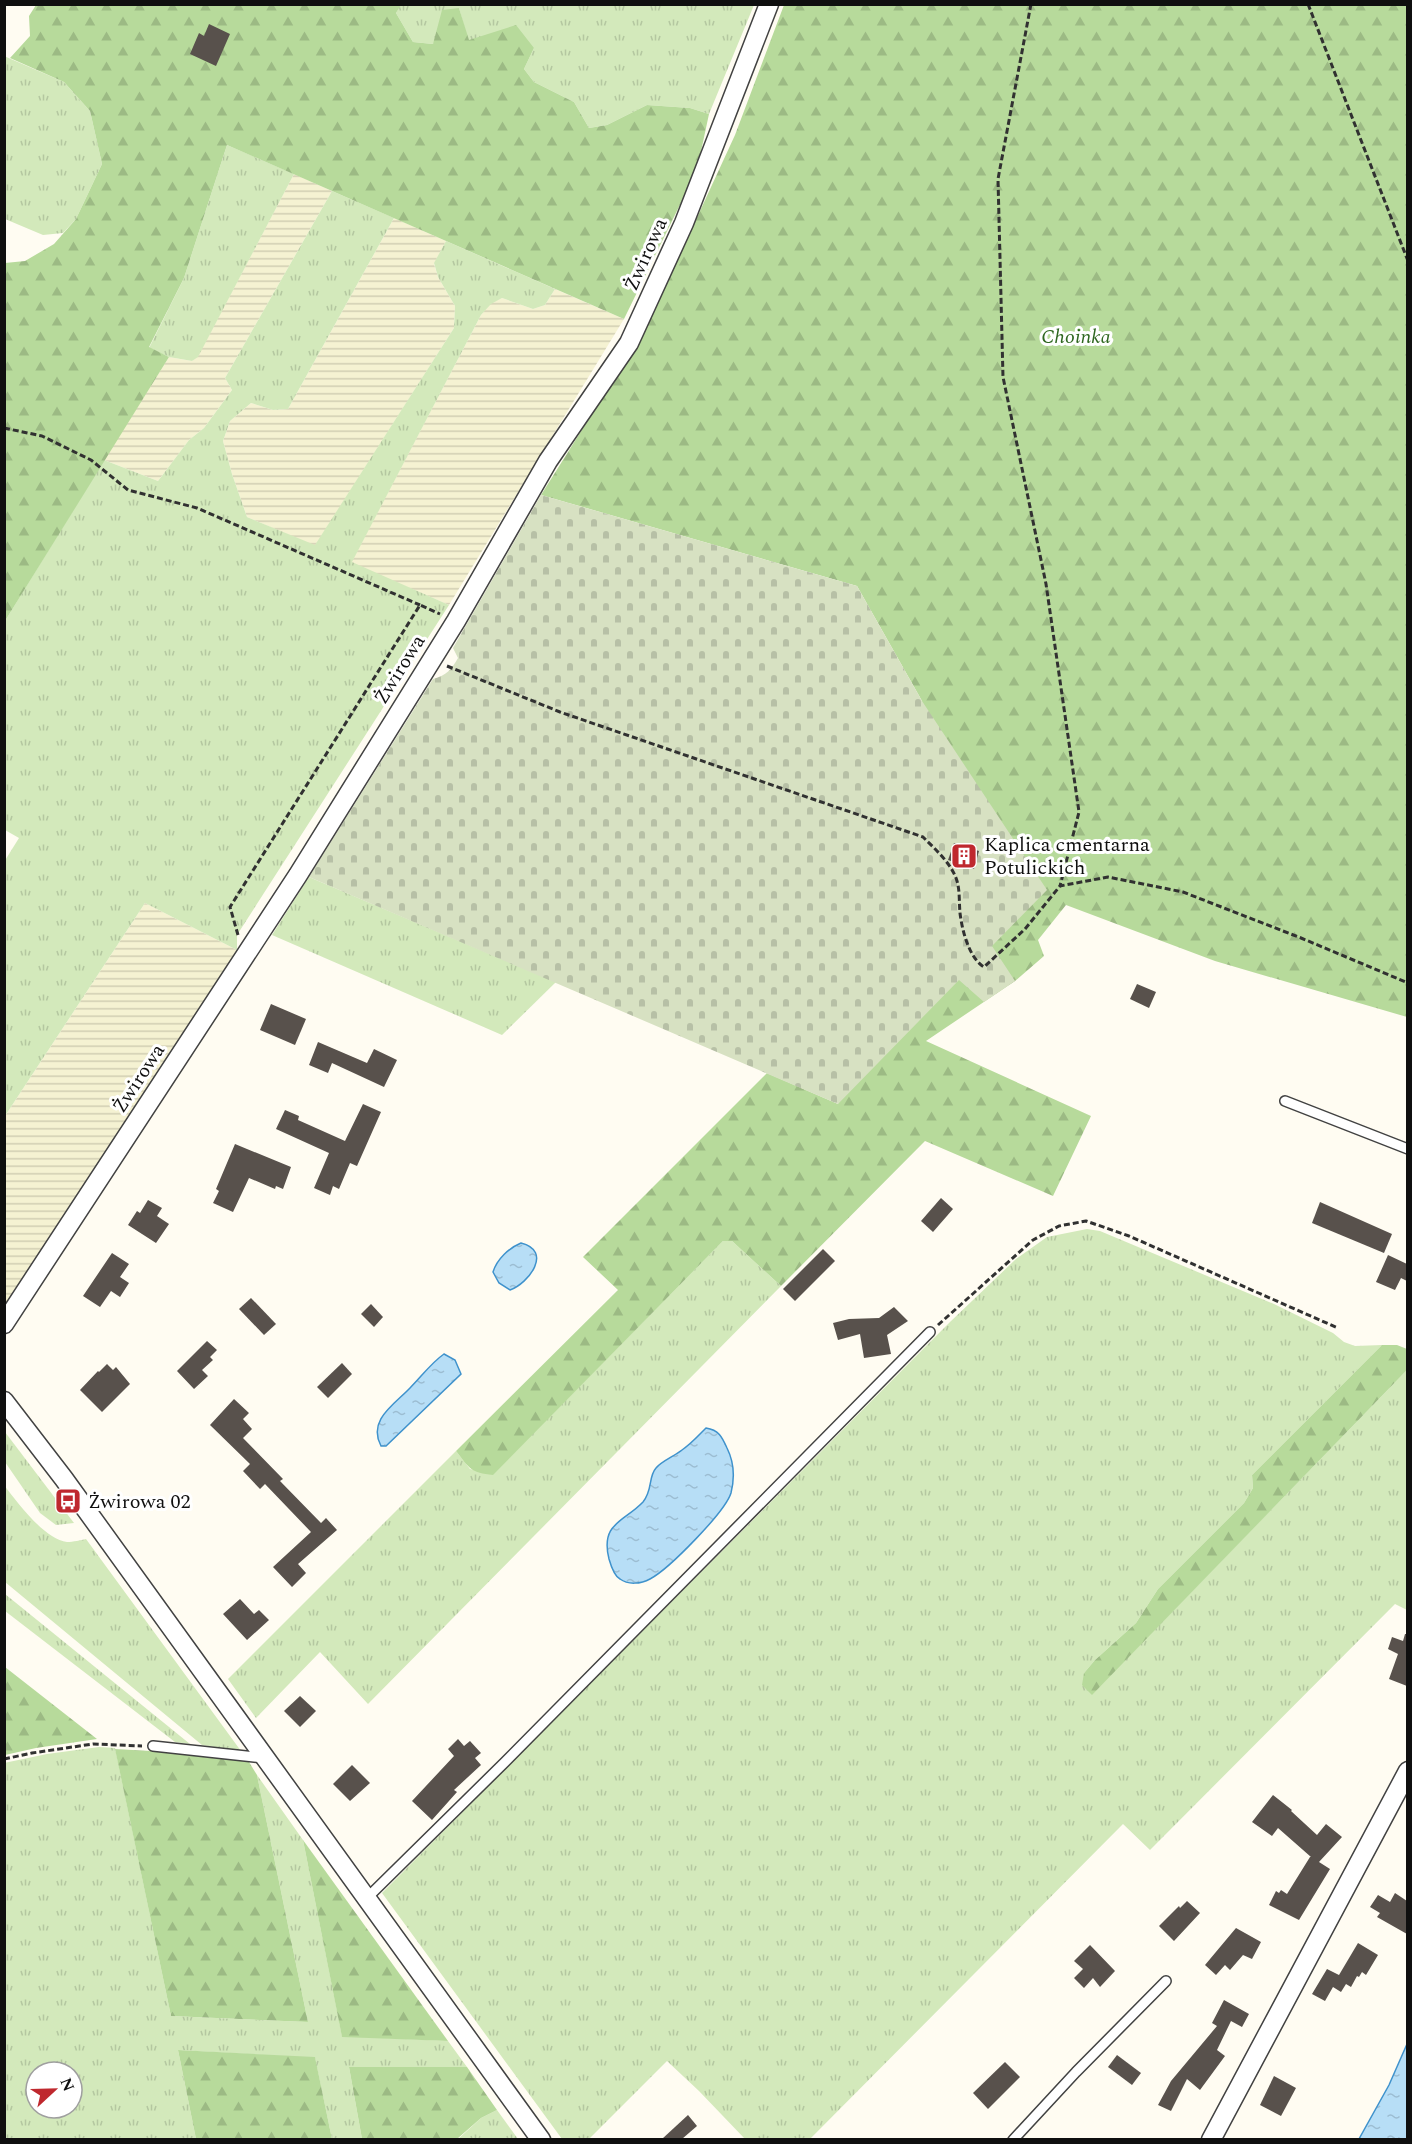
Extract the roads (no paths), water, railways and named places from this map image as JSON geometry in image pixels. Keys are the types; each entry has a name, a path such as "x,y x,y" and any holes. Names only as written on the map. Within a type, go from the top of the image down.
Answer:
{"street":[{"name":"Żwirowa","path":"4,1324 298,875 456,621 548,461 629,343 684,223 770,4"},
{"path":"4,1401 64,1479 541,2139"},
{"path":"1211,2139 1407,1771"}],"lane":[{"path":"1285,1101 1407,1149"},
{"path":"367,1898 506,1762 930,1332"},
{"path":"153,1746 267,1758"},
{"path":"1013,2139 1166,1981"}],"water":[{"path":"521,1243 530,1247 537,1260 535,1267 524,1281 510,1290 499,1283 493,1272 504,1254"},
{"path":"444,1354 455,1360 461,1374 386,1446 381,1446 378,1437 380,1420"},
{"path":"706,1428 720,1435 731,1459 733,1481 727,1502 695,1539 659,1573 643,1582 623,1581 614,1573 609,1559 607,1547 611,1530 643,1502 648,1493 652,1475 658,1466 685,1448"},
{"path":"1407,2044 1407,2139 1359,2139 1389,2085"}],"place":[{"name":"Kaplica cmentarna Potulickich","path":"964,856"},
{"name":"Żwirowa 02","path":"68,1501"}],"park label":[{"name":"Choinka","path":"1076,336"}]}
